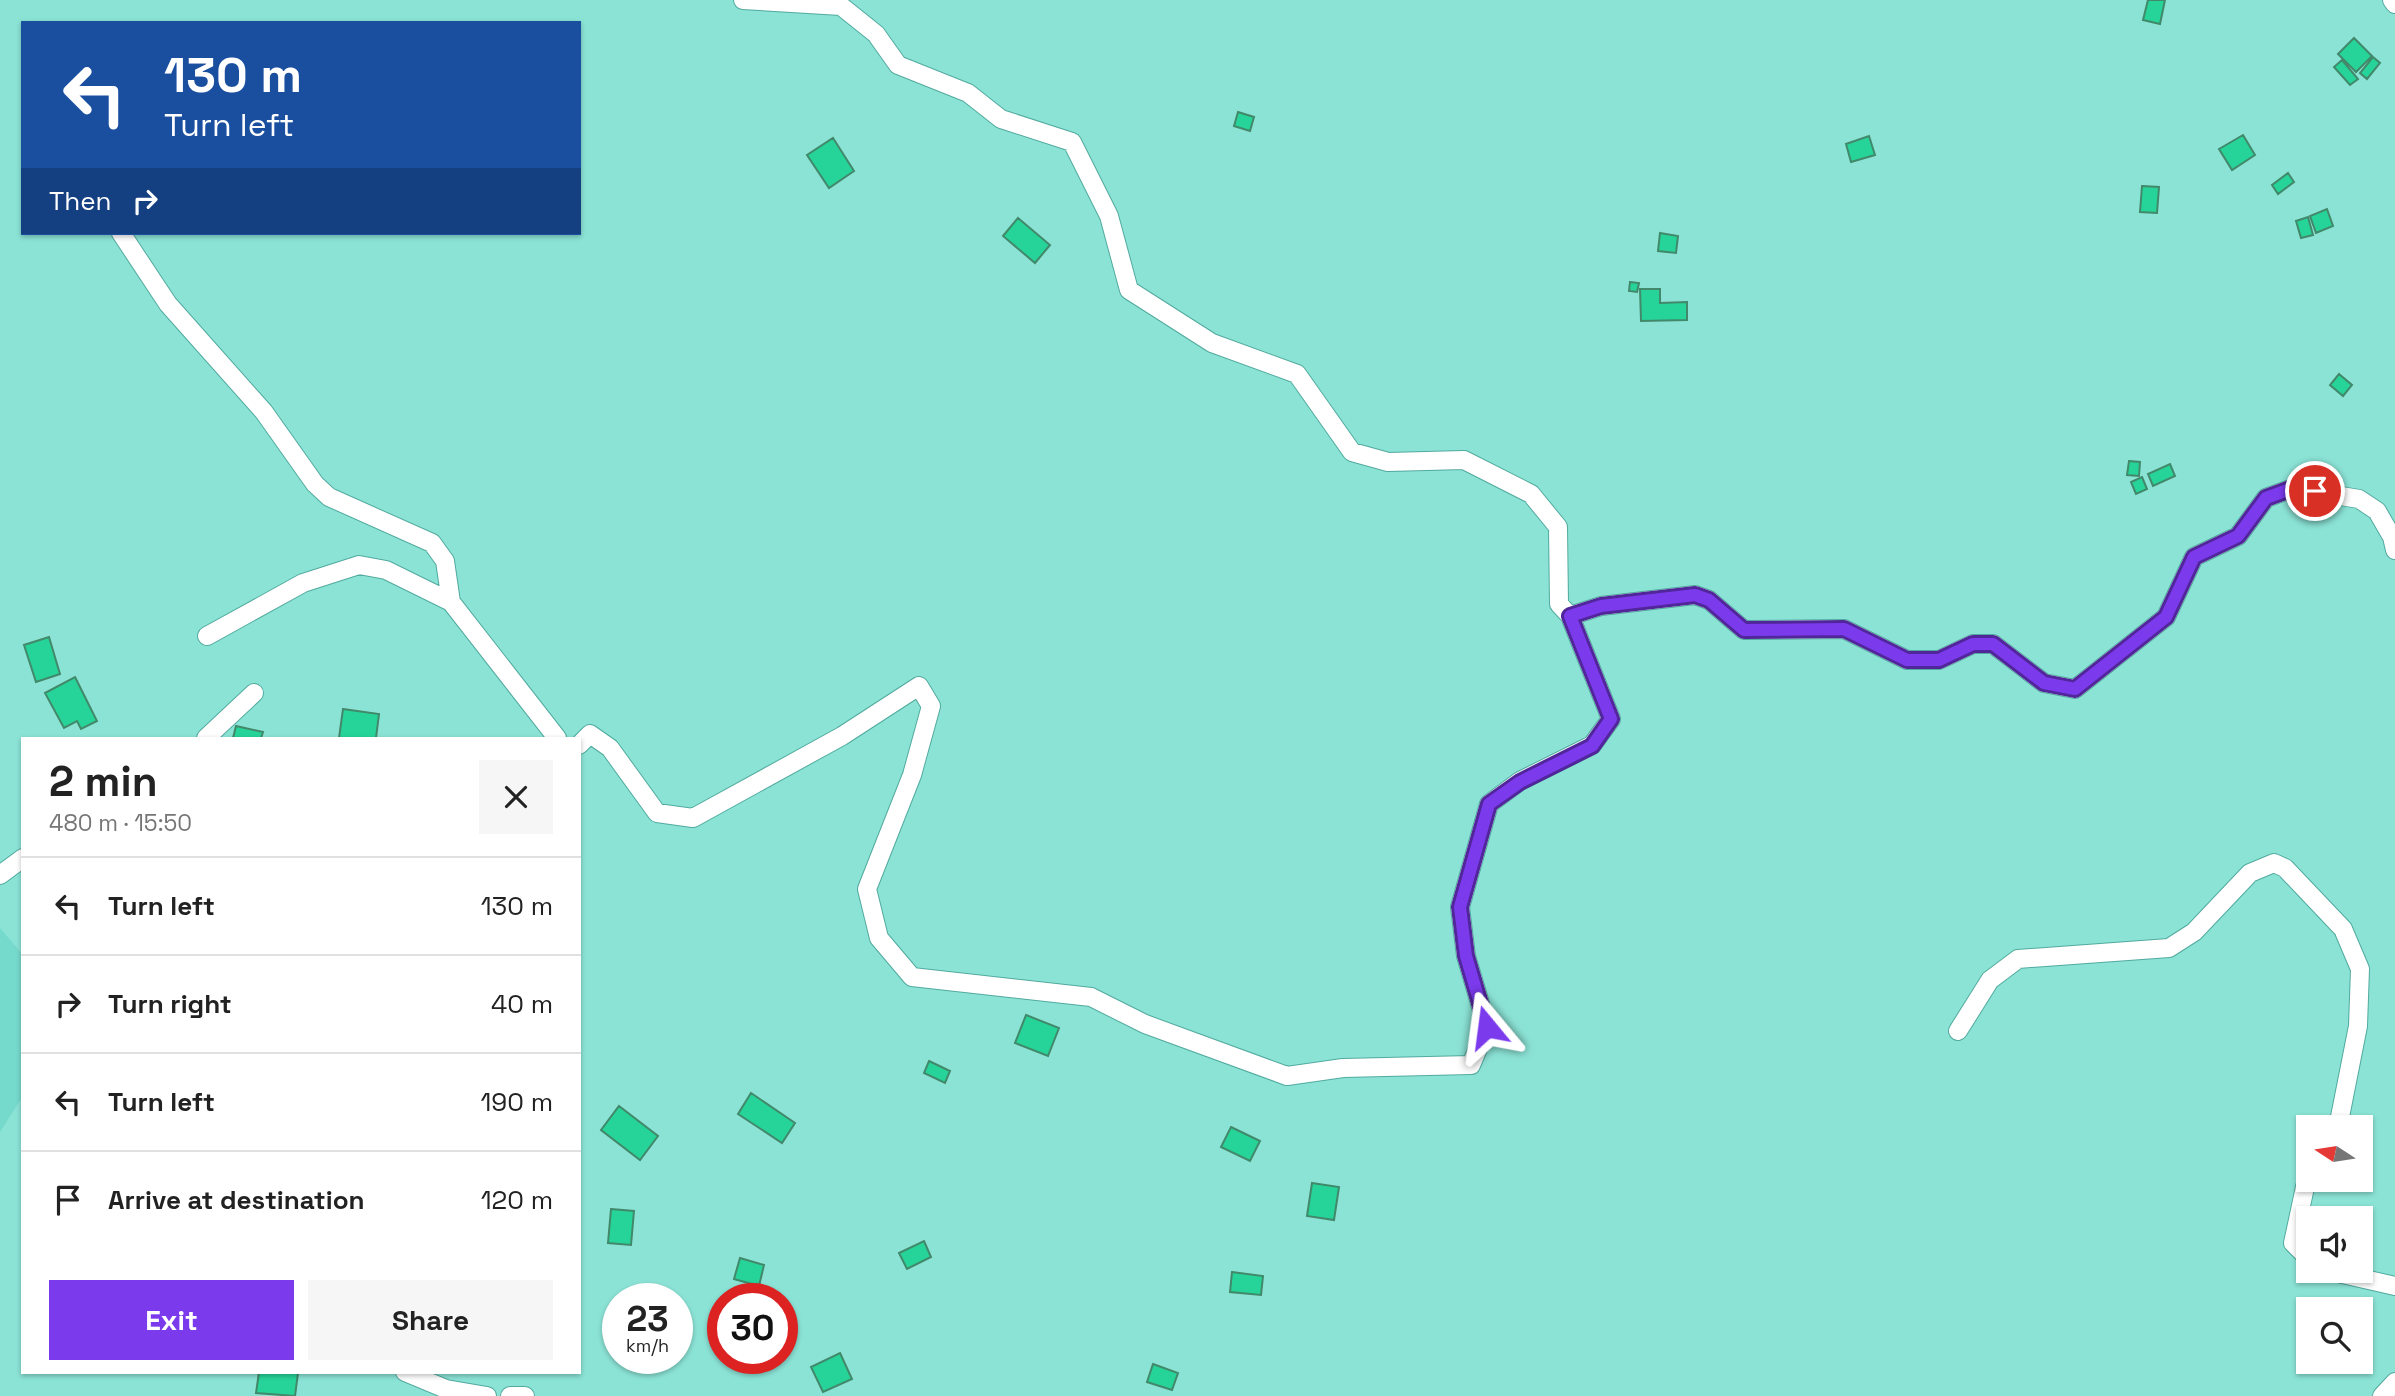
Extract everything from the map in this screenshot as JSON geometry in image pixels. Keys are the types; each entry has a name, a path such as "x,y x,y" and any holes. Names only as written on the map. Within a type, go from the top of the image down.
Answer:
{"street":[{"path":"581,743 590,734 610,748 657,813 693,818 842,736 919,686 932,706 912,775 867,889 879,937 912,977 1091,997 1145,1024 1287,1076 1343,1069 1471,1065 1487,1027 1466,956 1460,907 1489,804 1520,782 1592,746 1611,719 1570,616 1559,604 1558,527 1531,494 1464,460 1388,462 1352,453 1297,374 1212,343 1129,290 1109,216 1072,142 1001,119 968,93 898,65 876,34 841,6 743,0"},
{"path":"122,235 168,304 264,412 315,484 329,497 432,543 445,561 452,602"},
{"path":"1570,616 1601,606 1695,595 1709,600 1744,630 1844,629 1907,660 1939,660 1973,644 1993,644 2044,683 2075,689 2166,617 2194,557 2238,536 2266,498 2293,488 2359,499 2377,511 2392,537 2395,550"},
{"path":"207,636 303,583 359,565 386,570 452,602 556,737"},
{"path":"207,737 254,693"},
{"path":"0,875 21,859"},
{"path":"1958,1031 1990,980 2018,960 2169,947 2194,932 2250,873 2274,863 2284,868 2343,929 2360,969 2358,1026 2340,1115"},
{"path":"2296,1229 2293,1243 2296,1246"},
{"path":"2373,1281 2395,1286"},
{"path":"410,1374 446,1389 487,1396"},
{"path":"2382,1396 2395,1382"},
{"path":"510,1396 525,1396"}],"shaded area":[{"path":"0,928 21,953 21,1099 0,1132"}],"building":[{"path":"2148,0 2165,0 2160,24 2143,20"},
{"path":"2354,38 2372,56 2356,72 2338,54"},
{"path":"2373,57 2380,63 2367,79 2360,73"},
{"path":"2342,60 2358,79 2350,85 2334,67"},
{"path":"1238,112 1254,117 1250,131 1234,126"},
{"path":"2243,135 2255,155 2232,170 2219,149"},
{"path":"1869,136 1875,155 1851,162 1846,144"},
{"path":"833,138 854,171 829,188 807,155"},
{"path":"2288,173 2294,182 2278,194 2272,185"},
{"path":"2142,186 2159,187 2157,213 2140,212"},
{"path":"2327,209 2333,226 2316,233 2310,216"},
{"path":"2308,217 2313,235 2301,238 2296,221"},
{"path":"1018,218 1050,245 1035,263 1003,236"},
{"path":"1660,233 1678,236 1676,253 1658,251"},
{"path":"1630,282 1639,283 1637,292 1629,291"},
{"path":"1640,289 1660,289 1660,303 1687,302 1687,320 1641,321"},
{"path":"2339,374 2352,385 2343,396 2330,385"},
{"path":"2129,461 2140,462 2139,476 2127,475"},
{"path":"2170,464 2175,476 2153,486 2148,474"},
{"path":"2142,477 2147,489 2136,494 2131,482"},
{"path":"49,637 60,674 36,682 24,645"},
{"path":"75,677 97,721 81,729 77,721 64,728 45,693"},
{"path":"343,709 379,714 376,737 339,737"},
{"path":"236,726 263,732 261,737 233,737"},
{"path":"1026,1015 1059,1028 1048,1056 1015,1043"},
{"path":"929,1061 950,1071 945,1083 924,1073"},
{"path":"751,1093 795,1123 782,1143 738,1114"},
{"path":"619,1106 658,1136 640,1160 601,1130"},
{"path":"1231,1127 1260,1141 1250,1161 1221,1147"},
{"path":"1312,1183 1339,1187 1334,1220 1307,1216"},
{"path":"611,1209 634,1211 631,1245 608,1243"},
{"path":"924,1241 931,1257 907,1269 899,1253"},
{"path":"740,1258 764,1265 760,1283 734,1279"},
{"path":"1232,1272 1263,1276 1261,1295 1230,1292"},
{"path":"840,1353 852,1379 823,1392 811,1367"},
{"path":"1153,1364 1178,1373 1172,1390 1147,1382"},
{"path":"259,1374 298,1374 295,1396 256,1393"}],"route":[{"path":"1487,1027 1466,956 1460,907 1489,804 1520,782 1592,746 1611,719 1570,616 1601,606 1695,595 1709,600 1744,630 1844,629 1907,660 1939,660 1973,644 1993,644 2044,683 2075,689 2166,617 2194,557 2238,536 2266,498 2293,488 2315,491"}]}
